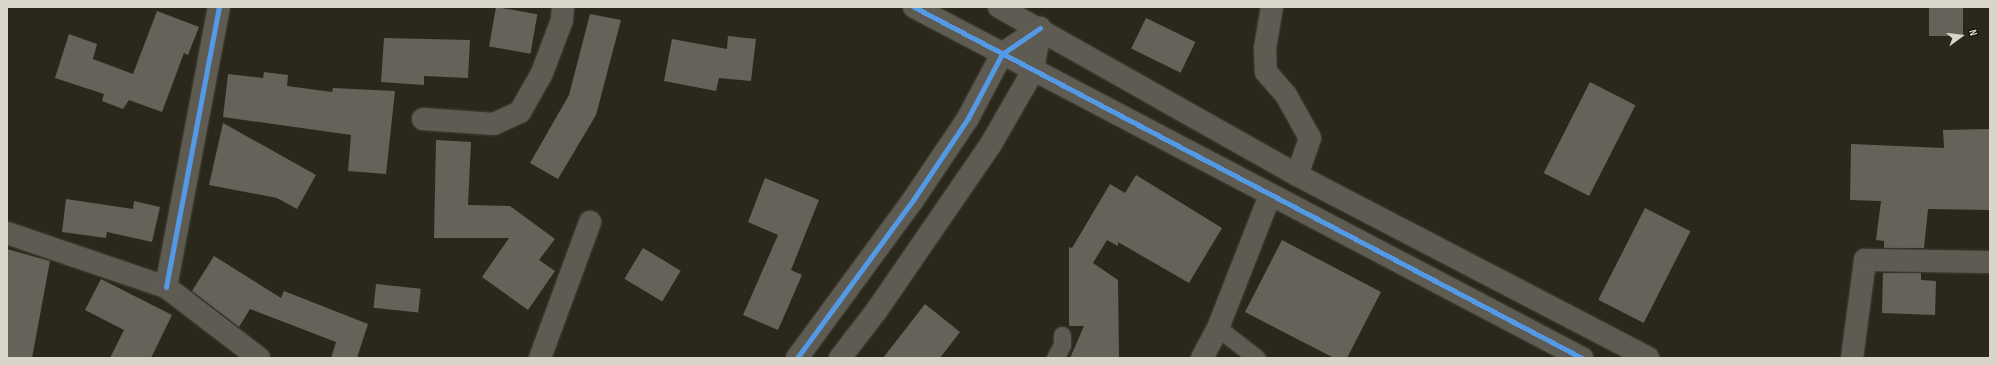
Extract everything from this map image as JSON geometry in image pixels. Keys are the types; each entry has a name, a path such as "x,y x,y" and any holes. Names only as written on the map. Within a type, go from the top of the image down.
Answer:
{"street":[{"path":"166,287 219,7"},
{"path":"423,119 494,124 520,112 542,73 562,20 563,7"},
{"path":"914,7 1033,71 1582,358"},
{"path":"998,7 1040,28 1297,174 1648,358"},
{"path":"1272,7 1265,48 1266,72 1286,95 1310,138 1297,174"},
{"path":"797,358 913,200 968,118 1002,54 1040,28"},
{"path":"840,358 937,224 1033,71 1040,28"},
{"path":"1202,358 1218,328 1270,195"},
{"path":"540,358 590,222"},
{"path":"7,233 166,287 259,358"},
{"path":"1852,358 1865,260 1990,262"}],"lane":[{"path":"1218,328 1257,358"},
{"path":"1055,358 1062,345 1062,335"}],"building":[{"path":"496,7 537,14 530,54 489,46"},
{"path":"1929,8 1963,8 1963,36 1929,36"},
{"path":"157,11 199,27 188,55 184,53 162,112 129,100 123,109 102,101 104,94 55,78 69,34 97,44 93,59 133,74"},
{"path":"590,14 621,20 596,115 558,179 530,163 569,95"},
{"path":"1146,18 1195,42 1181,73 1131,49"},
{"path":"728,36 756,39 751,81 719,78 716,91 664,81 672,39 727,49"},
{"path":"384,38 470,40 468,78 424,76 424,85 381,82"},
{"path":"264,72 288,75 287,86 332,92 333,88 395,91 386,174 348,171 351,135 223,117 228,74 263,78"},
{"path":"1590,82 1635,105 1589,196 1544,173"},
{"path":"223,123 316,175 297,209 277,198 209,185"},
{"path":"1990,129 1990,210 1928,209 1924,248 1884,248 1884,241 1876,240 1881,201 1850,200 1851,144 1944,148 1943,130"},
{"path":"436,140 471,142 468,205 510,206 555,239 539,260 555,271 528,310 482,277 509,238 434,238"},
{"path":"1136,175 1222,228 1189,283 1118,242 1118,246 1107,240 1093,263 1118,280 1119,358 1070,358 1084,326 1069,326 1069,247 1072,248 1110,184 1125,193"},
{"path":"765,178 819,200 791,270 802,275 778,330 743,315 778,235 748,222"},
{"path":"66,199 133,209 134,201 160,207 152,242 107,232 106,238 62,232"},
{"path":"1645,208 1690,231 1644,323 1598,300"},
{"path":"1282,240 1381,292 1347,358 1334,358 1245,312"},
{"path":"643,248 681,271 662,302 624,279"},
{"path":"7,249 50,261 32,358 7,358"},
{"path":"214,256 281,298 284,291 368,324 357,358 331,358 336,342 250,309 239,327 192,291"},
{"path":"1883,273 1921,273 1921,280 1936,281 1935,315 1882,313"},
{"path":"101,279 172,315 151,358 110,358 124,330 85,310"},
{"path":"376,284 421,289 418,313 373,308"},
{"path":"925,304 960,332 940,358 883,358"}],"cycle path":[{"path":"166,287 219,7"},
{"path":"914,7 1582,358"},
{"path":"797,358 913,200 968,118 1002,54 1040,28"}]}
